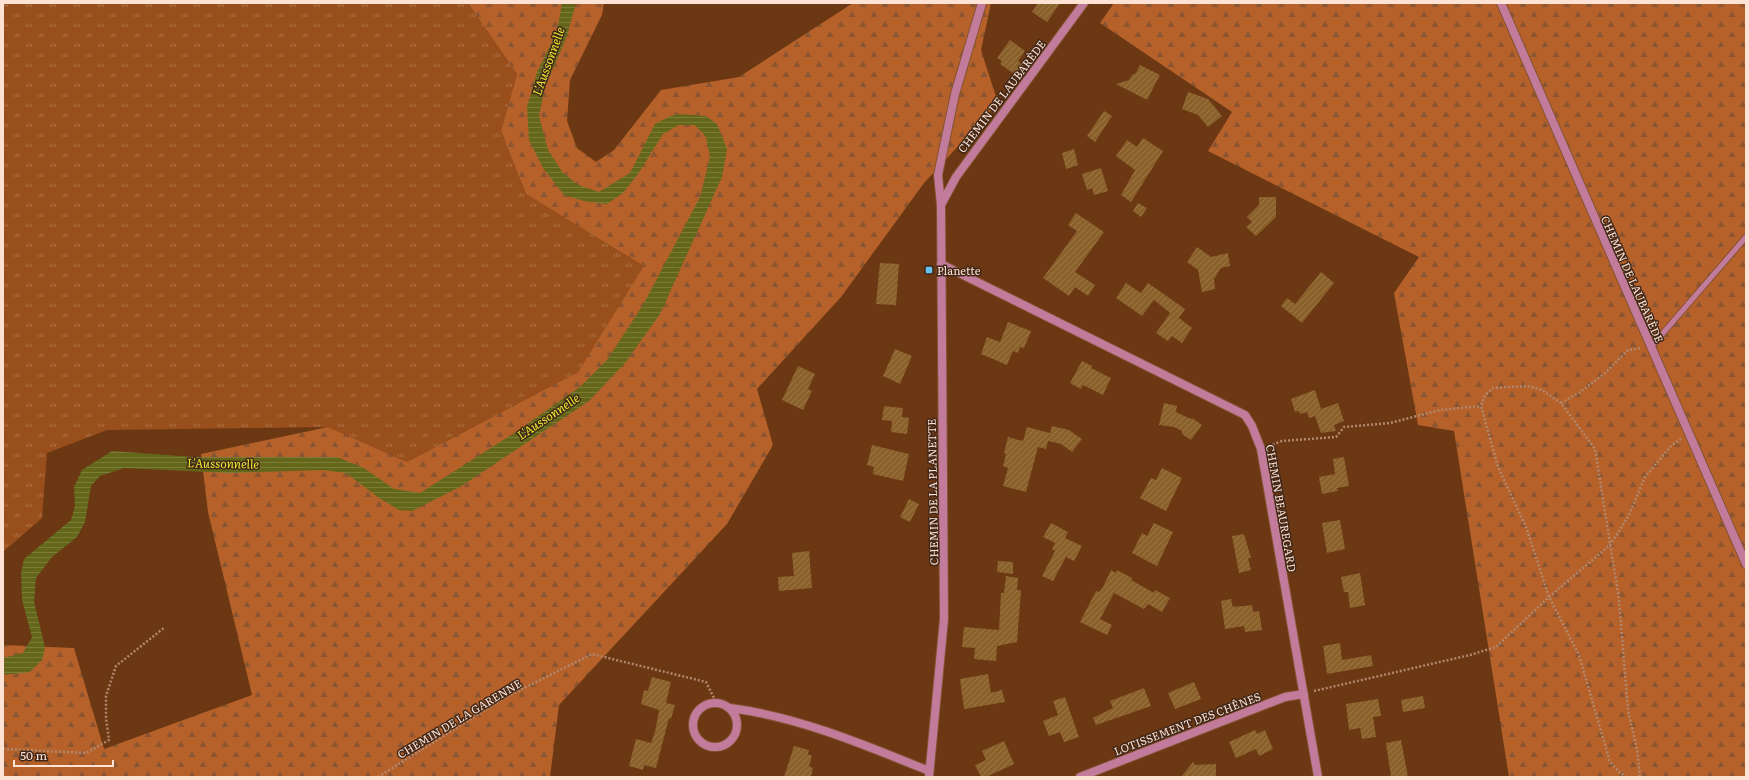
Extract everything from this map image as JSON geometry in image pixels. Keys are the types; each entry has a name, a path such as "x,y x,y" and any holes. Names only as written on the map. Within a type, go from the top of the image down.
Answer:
{"street":[{"name":"CHEMIN DE LA PLANETTE","path":"929,774 944,619 941,205 938,175 955,94 982,3"},
{"name":"CHEMIN DE LAUBARÈDE","path":"941,205 956,177 1084,3"},
{"name":"CHEMIN DE LAUBARÈDE","path":"1501,3 1746,564"},
{"name":"CHEMIN BEAUREGARD","path":"941,264 1245,415 1252,426 1261,448 1318,777"},
{"name":"LOTISSEMENT DES CHÊNES","path":"1080,777 1285,697 1304,694"},
{"path":"730,708 736,716 738,726 736,733 730,742 722,746 712,747 705,745 696,737 693,726 694,717 703,706 716,702 730,708 761,712 855,741 929,774"}],"lane":[{"path":"1651,347 1746,237"}],"path":[{"path":"1561,403 1580,392 1604,374 1628,350 1651,347"},
{"path":"1627,777 1620,773 1610,762 1579,655 1548,597 1526,527 1498,467 1481,406 1486,395 1493,388 1528,386 1542,390 1561,403 1595,449 1619,599 1628,710 1637,750 1640,777"},
{"path":"1261,448 1282,441 1336,437 1344,427 1390,423 1440,410 1481,406"},
{"path":"1304,694 1433,664 1496,647 1548,597 1610,545 1628,517 1645,477 1671,446 1689,433"},
{"path":"3,749 86,753 109,740 106,718 106,696 116,666 165,627"},
{"name":"CHEMIN DE LA GARENNE","path":"378,777 504,698 592,654 706,682 716,702"}],"green space":[{"path":"3,3 468,3 517,74 501,131 526,194 645,266 578,372 407,462 328,427 107,430 47,453 42,518 3,552"},
{"path":"468,3 604,3 602,15 570,80 567,121 577,148 596,162 614,150 661,90 739,77 853,3 991,3 981,50 998,103 924,183 841,297 757,389 773,445 727,524 559,705 550,777 3,777 3,645 74,648 104,749 252,695 208,512 201,454 328,427 407,462 578,372 644,266 526,194 501,131 517,74"},
{"path":"1114,3 1746,3 1746,777 1509,777 1454,431 1418,425 1394,293 1419,257 1208,151 1232,112 1100,23"}],"water":[{"name":"L'Aussonnelle","path":"562,3 576,3 567,36 545,87 539,116 548,150 563,173 578,185 599,192 630,173 655,124 678,114 706,116 717,124 727,149 722,177 660,314 625,363 589,401 460,487 412,511 399,510 379,498 346,473 323,470 229,473 124,468 100,476 91,486 85,522 77,537 52,557 36,578 34,602 45,647 42,660 30,672 3,675 3,658 23,653 32,637 22,600 21,574 24,559 71,520 75,506 74,487 82,470 112,451 195,457 337,457 364,468 394,489 420,493 516,432 581,386 607,360 643,305 700,197 710,157 706,137 695,125 679,125 663,134 638,174 623,193 607,204 584,201 564,195 543,168 529,140 527,107 537,72 557,32"}],"building":[{"path":"1038,3 1060,3 1047,22 1032,12"},
{"path":"1010,40 1025,51 1018,61 1023,65 1016,75 1000,64 1002,61 997,58"},
{"path":"1140,65 1160,75 1147,100 1116,84 1129,80 1132,75 1136,73"},
{"path":"1188,92 1208,99 1222,116 1208,127 1198,115 1182,109"},
{"path":"1104,111 1112,116 1095,142 1087,136"},
{"path":"1143,138 1163,151 1131,202 1121,195 1135,170 1116,156 1127,140 1137,147"},
{"path":"1074,149 1078,165 1066,169 1062,153"},
{"path":"1101,168 1108,191 1094,195 1092,188 1087,190 1082,174"},
{"path":"1259,197 1276,197 1276,217 1256,236 1246,227 1252,222 1247,217 1259,205"},
{"path":"1138,203 1147,208 1141,217 1133,211"},
{"path":"1076,213 1104,232 1075,272 1095,285 1088,296 1075,287 1069,296 1043,278 1077,231 1068,225"},
{"path":"1197,247 1211,257 1228,253 1230,266 1221,268 1214,279 1215,289 1202,292 1198,270 1187,262"},
{"path":"880,263 899,264 896,305 876,304"},
{"path":"1321,272 1334,283 1302,323 1281,306 1287,298 1295,304"},
{"path":"1126,283 1141,293 1148,283 1185,309 1179,318 1192,328 1182,343 1172,336 1168,341 1156,333 1170,313 1154,300 1142,316 1116,298"},
{"path":"1008,322 1031,331 1024,348 1020,347 1018,353 1013,351 1007,365 981,354 987,337 1000,342"},
{"path":"895,349 912,356 900,384 883,376"},
{"path":"1082,361 1092,366 1091,368 1111,378 1103,395 1083,385 1081,389 1070,383"},
{"path":"798,366 815,374 808,389 812,391 803,410 782,400"},
{"path":"1315,390 1321,409 1338,403 1344,421 1334,425 1336,431 1321,433 1315,416 1309,418 1307,412 1300,414 1299,411 1295,412 1291,399"},
{"path":"1164,403 1177,406 1176,412 1191,419 1192,418 1202,425 1191,440 1182,434 1182,431 1174,427 1159,425"},
{"path":"884,406 903,408 902,417 909,418 907,434 891,432 892,421 882,420"},
{"path":"1052,426 1069,430 1082,439 1072,452 1061,444 1048,441"},
{"path":"1027,427 1050,433 1046,449 1038,447 1026,492 1003,486 1008,468 1003,466 1006,454 1004,453 1008,437 1023,441"},
{"path":"872,445 909,454 903,481 873,474 874,467 867,465"},
{"path":"1344,457 1349,486 1337,488 1338,491 1322,494 1319,477 1335,474 1333,459"},
{"path":"1162,468 1182,478 1166,511 1140,498 1151,478 1156,480"},
{"path":"909,499 919,504 910,522 900,517"},
{"path":"1340,520 1345,549 1327,553 1322,523"},
{"path":"1051,523 1068,532 1065,538 1082,546 1074,561 1066,557 1053,581 1042,576 1055,551 1052,549 1055,543 1043,537"},
{"path":"1154,523 1173,532 1157,566 1132,553 1142,533 1147,536"},
{"path":"1244,534 1251,558 1248,558 1251,570 1239,573 1232,536"},
{"path":"809,551 812,588 779,591 778,577 794,576 792,553"},
{"path":"998,561 1013,562 1013,574 997,572"},
{"path":"1111,570 1116,573 1117,570 1154,593 1155,590 1170,598 1162,612 1148,604 1144,609 1114,593 1100,619 1112,625 1107,635 1080,622 1096,591 1099,592 1103,587"},
{"path":"1360,573 1365,605 1350,608 1348,592 1344,592 1341,577"},
{"path":"1006,576 1018,578 1017,590 1021,590 1017,642 997,646 996,661 974,659 975,648 962,647 964,627 999,630 1001,593 1004,593"},
{"path":"1231,599 1233,607 1252,605 1253,612 1259,611 1262,630 1245,632 1244,626 1225,629 1221,601"},
{"path":"1340,643 1342,660 1371,655 1373,666 1327,674 1323,646"},
{"path":"988,674 991,693 1002,690 1005,702 964,709 960,679"},
{"path":"652,677 671,682 666,703 675,705 671,719 669,718 656,768 644,765 643,770 629,766 636,739 651,743 655,732 659,710 641,704 644,690 648,691"},
{"path":"1194,682 1201,699 1175,709 1168,693"},
{"path":"1144,688 1151,706 1096,725 1093,718 1113,708 1110,701"},
{"path":"1423,696 1425,708 1403,712 1401,700"},
{"path":"1065,697 1079,737 1064,742 1060,732 1049,736 1043,721 1058,715 1053,701"},
{"path":"1378,699 1381,716 1373,717 1376,737 1362,739 1360,728 1349,730 1346,704"},
{"path":"1255,730 1257,734 1265,730 1273,749 1259,756 1256,749 1236,758 1229,742"},
{"path":"1401,740 1408,777 1391,777 1386,743"},
{"path":"1004,741 1014,764 986,777 981,777 975,765 986,760 982,751"},
{"path":"794,746 809,750 808,754 812,756 809,766 813,768 811,777 784,777"},
{"path":"1193,762 1195,765 1216,764 1216,777 1181,777"}],"place":[{"name":"Planette","path":"929,270"}]}
